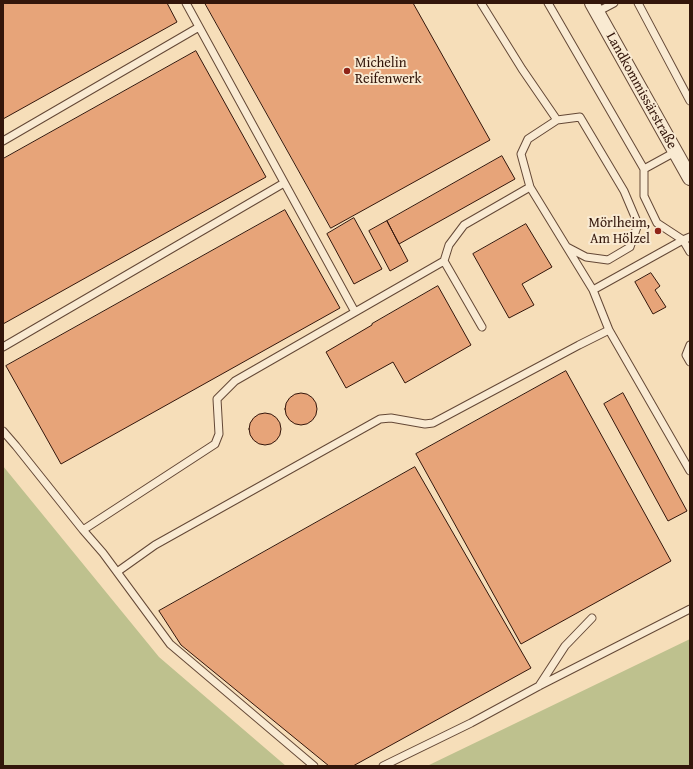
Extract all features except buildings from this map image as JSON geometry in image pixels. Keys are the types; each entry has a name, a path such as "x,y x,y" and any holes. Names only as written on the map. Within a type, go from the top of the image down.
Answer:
{"street":[{"name":"Landkommissärstraße","path":"594,7 690,178"}],"lane":[{"path":"186,3 355,312"},
{"path":"482,3 522,69 557,120"},
{"path":"548,3 644,169 644,196 657,223 686,239 690,252"},
{"path":"594,7 614,3"},
{"path":"638,3 690,101"},
{"path":"3,142 199,27"},
{"path":"567,247 586,257 608,260 630,246 638,224 624,190 580,117 557,120 528,139 521,154 530,187 593,290 609,330 690,470"},
{"path":"644,169 675,152"},
{"path":"3,347 284,183"},
{"path":"83,530 215,444 219,434 217,399 235,381 444,261 449,245 464,225 530,187"},
{"path":"593,290 686,239"},
{"path":"444,261 482,326"},
{"path":"117,572 155,545 380,419 391,418 425,424 433,423 609,330"},
{"path":"690,345 686,356 690,362"},
{"path":"3,431 103,553 170,644 314,766"},
{"path":"383,766 471,723 539,686 690,609"},
{"path":"539,686 565,646 592,618"}],"green space":[{"path":"3,466 159,657 286,766 3,766"},
{"path":"690,639 690,766 427,766"}],"place":[{"name":"Michelin Reifenwerk","path":"347,71"},
{"name":"Mörlheim, Am Hölzel","path":"658,231"}]}
